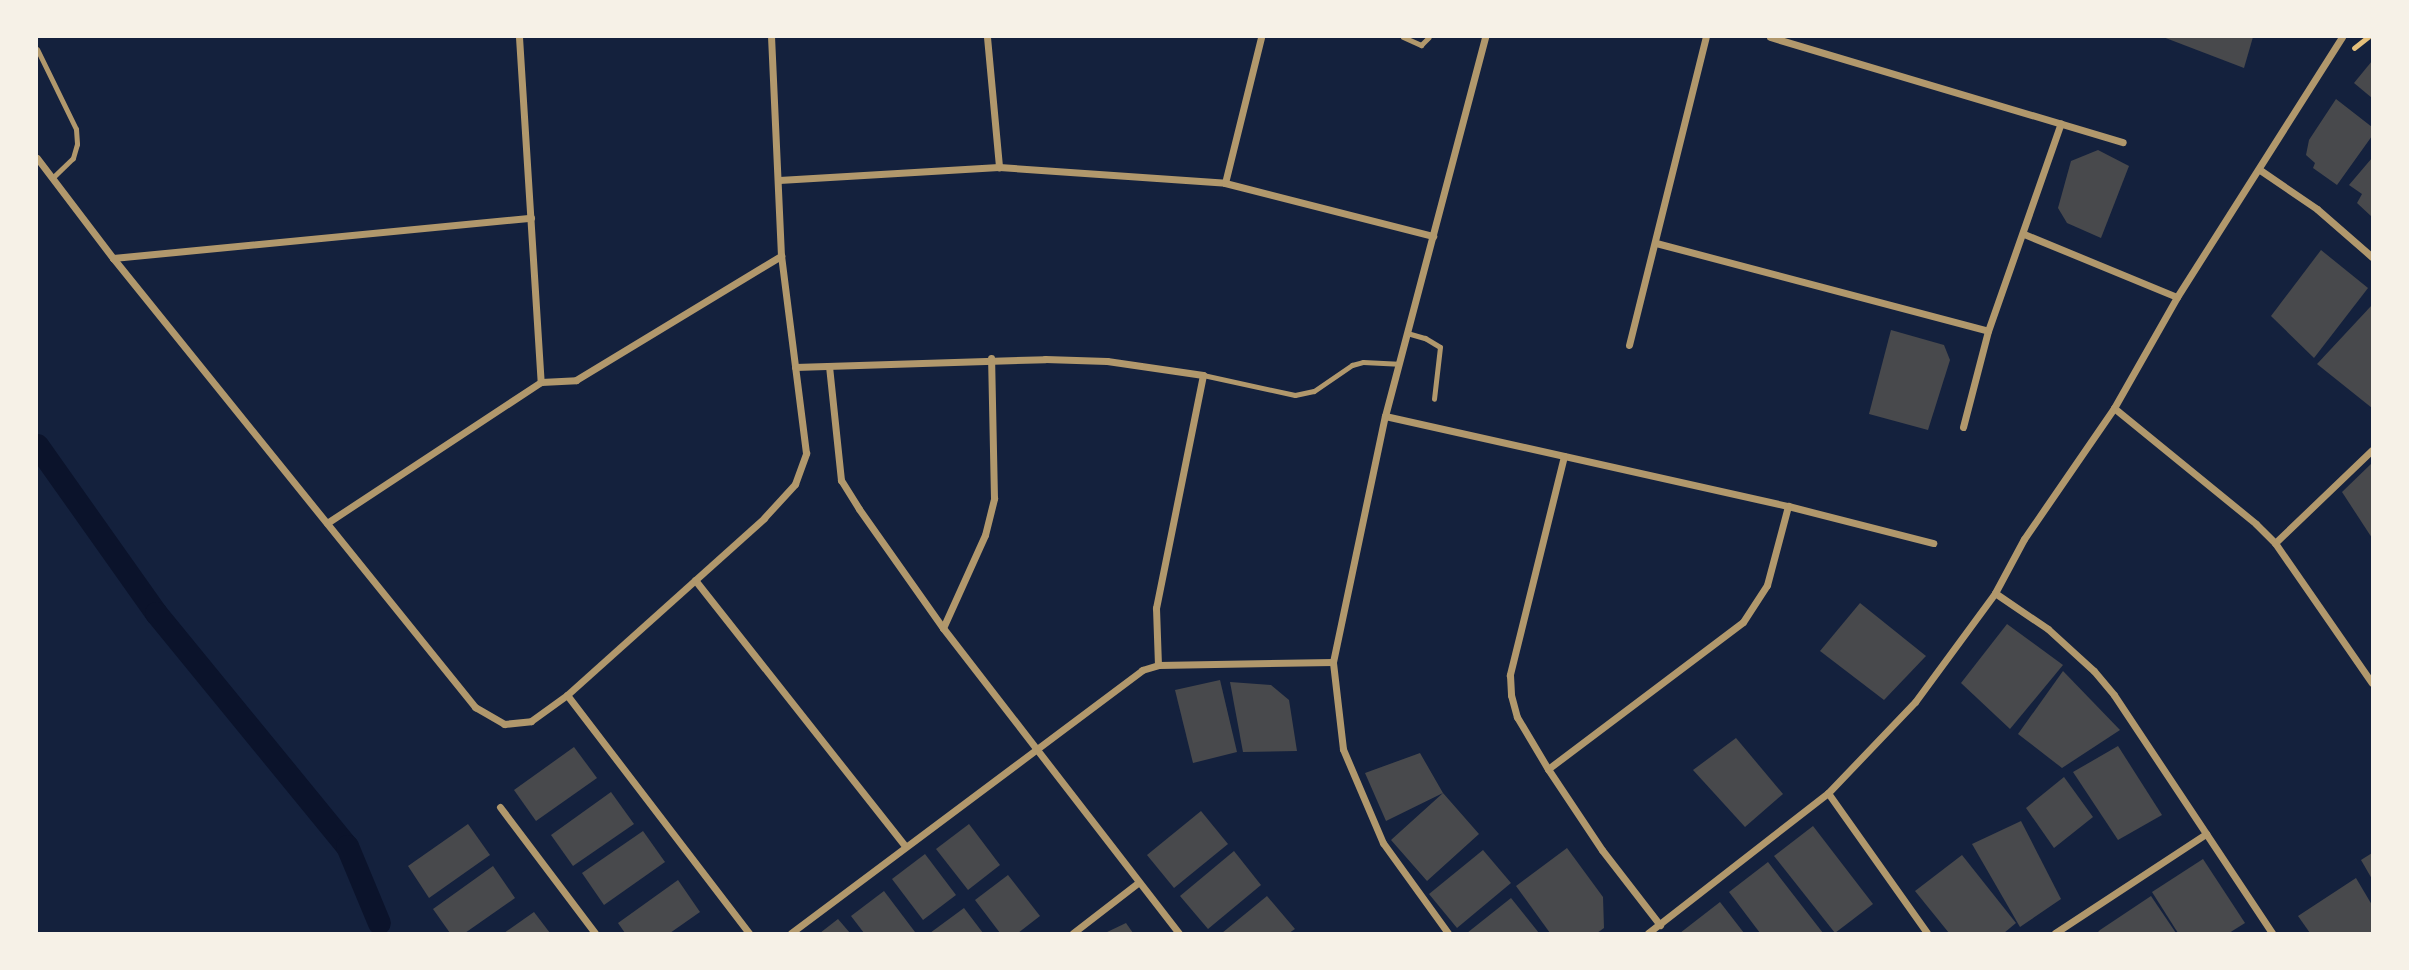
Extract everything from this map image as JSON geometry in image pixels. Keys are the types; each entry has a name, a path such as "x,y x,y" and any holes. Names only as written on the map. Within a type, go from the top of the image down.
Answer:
{"street":[{"path":"519,37 541,382"},
{"path":"37,158 113,258 475,707 504,724 531,721 567,695 764,518 795,484 806,453 781,256 771,37"},
{"path":"987,37 999,167"},
{"path":"1225,183 1261,37"},
{"path":"1448,933 1383,843 1348,761 1343,749 1334,662 1385,416 1485,37"},
{"path":"1629,345 1706,37"},
{"path":"1770,37 2123,142"},
{"path":"1648,933 1828,793 1915,702 1995,593 2024,539 2114,408 2177,297 2342,37"},
{"path":"1963,427 1988,331 2061,123"},
{"path":"779,180 999,167 1225,183 1433,236"},
{"path":"2260,170 2317,209 2372,257"},
{"path":"113,258 531,218"},
{"path":"2024,234 2177,297"},
{"path":"1656,243 1988,331"},
{"path":"327,523 541,382 576,380 781,256"},
{"path":"795,367 991,358 1107,361 1203,375 1156,608 1158,665"},
{"path":"943,628 985,535 994,498 991,358"},
{"path":"829,366 836,455 842,480 943,628 1179,933"},
{"path":"2114,408 2256,524 2275,543 2372,682"},
{"path":"1385,416 1788,506 1933,543"},
{"path":"2275,543 2372,450"},
{"path":"1564,456 1510,675 1517,717 1602,850 1660,925"},
{"path":"1548,769 1744,622 1767,585 1788,506"},
{"path":"695,580 905,846"},
{"path":"1995,593 2048,629 2094,671 2114,695 2272,933"},
{"path":"791,933 1128,678 1158,665 1334,662"},
{"path":"567,695 749,933"},
{"path":"1828,793 1927,933"},
{"path":"500,807 595,933"},
{"path":"2055,933 2206,834"},
{"path":"1073,933 1139,882"}],"lane":[{"path":"1403,37 1420,45 1429,37"},
{"path":"37,49 76,129 77,144 73,158 52,178"},
{"path":"1407,333 1426,338 1440,347 1434,400"},
{"path":"1203,375 1295,395 1314,391 1352,365 1363,362 1398,364"}],"building":[{"path":"2163,37 2253,37 2244,68"},
{"path":"2372,61 2372,98 2354,83"},
{"path":"2336,99 2372,127 2372,136 2337,185 2313,168 2315,163 2306,155 2309,140"},
{"path":"2098,150 2129,166 2101,238 2067,223 2058,208 2071,161"},
{"path":"2372,158 2372,217 2357,203 2362,194 2349,185"},
{"path":"2321,250 2368,288 2314,358 2271,316"},
{"path":"2372,305 2372,408 2317,364"},
{"path":"1891,330 1944,345 1950,360 1928,430 1869,414"},
{"path":"2372,463 2372,538 2342,492"},
{"path":"1860,603 1926,656 1884,700 1820,651"},
{"path":"2007,624 2063,665 2010,729 1961,683"},
{"path":"2063,671 2120,730 2062,768 2018,734"},
{"path":"1220,680 1237,752 1193,763 1175,690"},
{"path":"1230,682 1271,685 1289,700 1297,751 1243,752"},
{"path":"1736,738 1783,794 1745,827 1693,770"},
{"path":"2118,746 2162,815 2118,840 2073,772"},
{"path":"574,747 597,778 536,821 514,790"},
{"path":"1420,753 1443,793 1386,821 1365,773"},
{"path":"2064,777 2093,817 2054,848 2026,808"},
{"path":"611,792 634,824 573,866 551,835"},
{"path":"1443,793 1479,834 1427,881 1391,840"},
{"path":"1201,811 1228,844 1174,888 1147,855"},
{"path":"2021,821 2061,899 2020,927 1972,844"},
{"path":"468,824 490,855 429,898 408,866"},
{"path":"969,824 1000,865 968,890 936,849"},
{"path":"1813,826 1873,904 1835,933 1774,856"},
{"path":"643,831 665,862 604,905 582,873"},
{"path":"1567,848 1603,897 1604,928 1597,933 1550,933 1516,886"},
{"path":"1483,850 1511,883 1457,928 1429,894"},
{"path":"1234,851 1261,885 1208,929 1180,896"},
{"path":"2372,853 2372,879 2361,860"},
{"path":"925,854 956,895 923,920 892,879"},
{"path":"1962,855 2016,923 2004,933 1949,933 1915,891"},
{"path":"2203,859 2245,923 2229,933 2178,933 2152,892"},
{"path":"1768,862 1823,933 1760,933 1729,892"},
{"path":"493,866 515,898 465,933 450,933 433,909"},
{"path":"1008,875 1040,916 1018,933 1000,933 975,900"},
{"path":"2356,878 2372,905 2372,933 2310,933 2298,916"},
{"path":"678,880 700,912 670,933 625,933 618,923"},
{"path":"884,891 914,933 864,933 851,916"},
{"path":"1267,896 1295,929 1289,933 1222,933"},
{"path":"2151,896 2176,933 2097,933 2100,930"},
{"path":"1511,898 1539,933 1467,933"},
{"path":"1720,902 1744,933 1680,933"},
{"path":"964,908 983,933 930,933"},
{"path":"534,912 550,933 504,933"},
{"path":"838,919 850,933 820,933"},
{"path":"1126,923 1133,933 1105,933"}],"waterway":[{"path":"37,445 156,613 347,846 379,923"}]}
